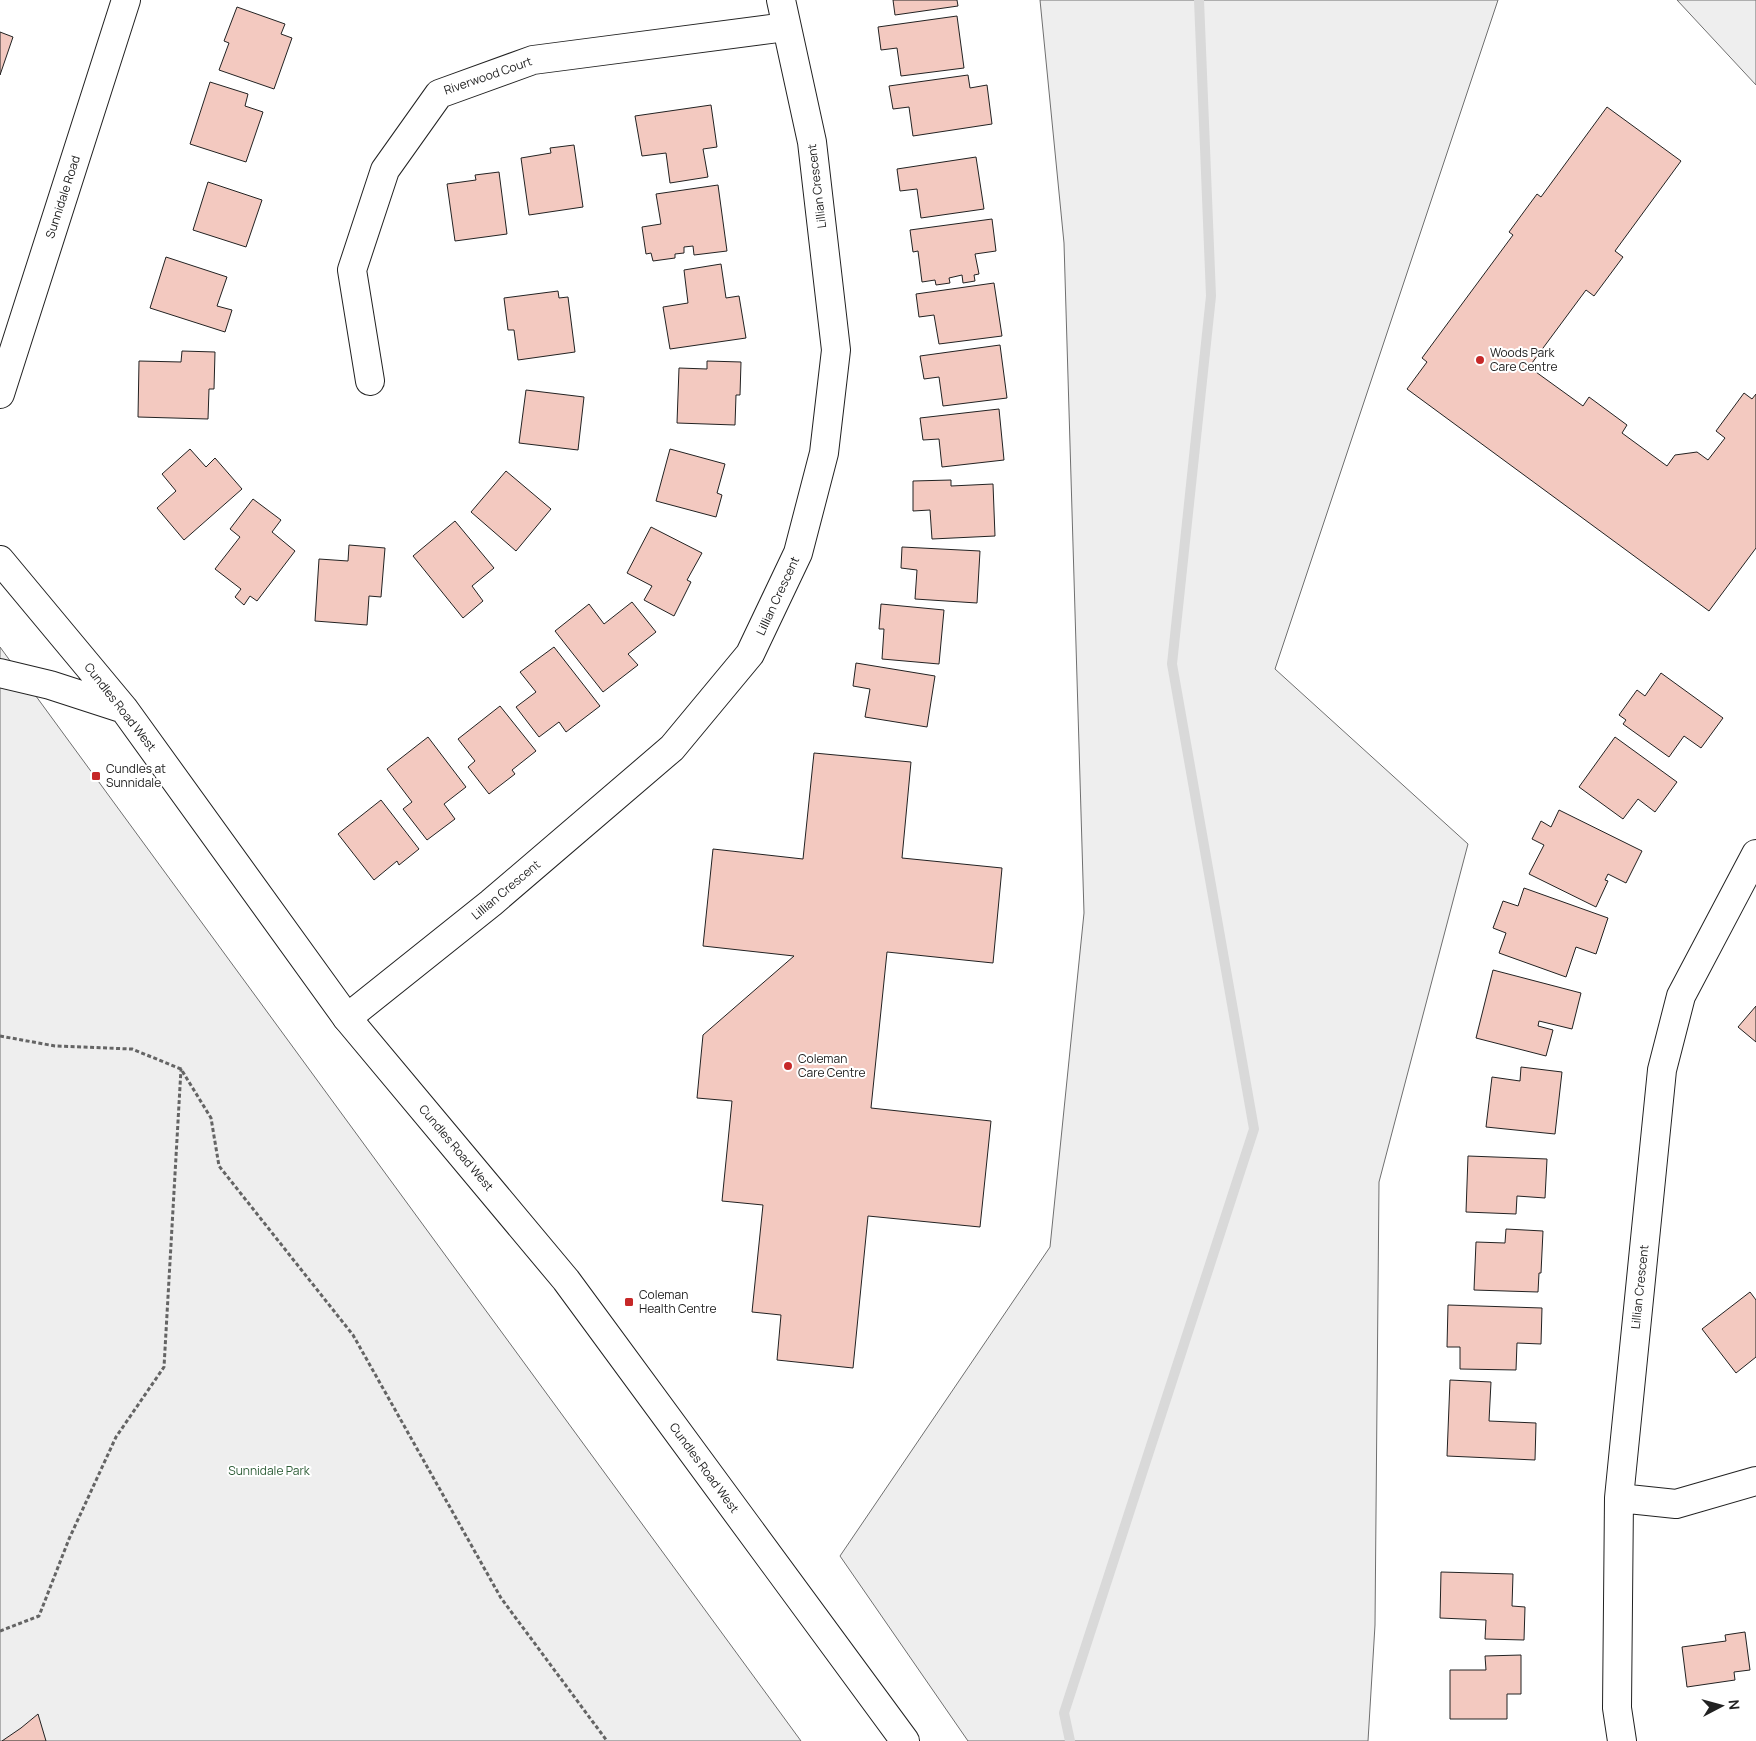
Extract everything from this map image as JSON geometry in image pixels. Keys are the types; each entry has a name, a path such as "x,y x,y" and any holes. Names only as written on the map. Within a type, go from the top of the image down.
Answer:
{"street":[{"name":"Sunnidale Road","path":"0,394 126,0"},
{"name":"Lillian Crescent","path":"347,1018 491,903 672,748 750,654 798,553 824,453 836,350 812,142 781,0"},
{"name":"Riverwood Court","path":"370,381 352,270 384,170 439,94 534,60 786,27"},
{"name":"Cundles Road West","path":"0,560 124,709 347,1018 566,1280 906,1741"},
{"path":"0,673 50,685 124,709"},
{"name":"Lillian Crescent","path":"1622,1741 1617,1708 1619,1498 1662,1070 1681,996 1756,854"},
{"path":"1619,1498 1676,1504 1756,1481"}],"path":[{"path":"0,1036 55,1046 132,1049 181,1069 211,1118 219,1166 353,1335 501,1598 606,1741"},
{"path":"0,1631 39,1616 69,1539 116,1437 164,1367 181,1069"}],"green space":[{"path":"1040,0 1498,0 1275,669 1468,844 1379,1182 1375,1625 1368,1741 968,1741 840,1556 1050,1247 1084,913 1064,243"},
{"path":"1677,0 1756,0 1756,85"},
{"name":"Sunnidale Park","path":"0,647 801,1741 0,1741"}],"building":[{"path":"893,0 957,0 958,6 895,15"},
{"path":"237,7 285,24 281,34 292,38 274,89 219,70 229,43 224,41"},
{"path":"957,16 964,68 901,76 897,48 881,50 878,27"},
{"path":"0,32 13,37 0,75"},
{"path":"968,75 970,88 987,85 992,124 913,136 909,107 893,109 889,86"},
{"path":"210,82 248,94 245,106 263,112 246,162 190,144"},
{"path":"711,105 717,147 703,149 708,177 670,183 666,153 642,156 635,116"},
{"name":"Woods Park Care Centre","path":"1607,107 1681,161 1615,251 1623,257 1594,296 1586,290 1529,367 1583,406 1589,397 1627,425 1622,433 1667,466 1675,455 1697,452 1708,460 1725,438 1716,431 1744,393 1752,399 1756,394 1756,548 1709,611 1407,389 1427,362 1422,358 1513,235 1509,232 1537,194 1541,197"},
{"path":"574,145 583,207 529,215 521,158 551,153 550,148"},
{"path":"976,157 984,209 921,218 917,189 900,191 897,169"},
{"path":"499,172 507,234 455,241 447,184 476,180 475,175"},
{"path":"208,182 262,200 246,247 193,230"},
{"path":"718,185 727,251 694,255 693,246 684,247 684,253 675,254 675,258 653,261 651,253 646,254 642,227 661,224 656,194"},
{"path":"992,219 996,251 975,254 979,274 974,275 975,281 963,283 962,275 949,278 950,283 936,285 935,280 922,282 918,251 913,252 910,230"},
{"path":"166,257 227,277 217,306 232,310 225,332 150,308"},
{"path":"721,264 726,298 739,296 746,338 670,349 663,307 688,303 684,270"},
{"path":"994,283 1002,336 939,344 934,315 919,317 916,294"},
{"path":"558,291 559,298 568,297 575,352 518,360 514,330 508,330 504,298"},
{"path":"1000,345 1007,398 943,406 939,377 924,379 920,356"},
{"path":"182,351 215,352 214,389 209,389 208,419 138,417 139,361 181,362"},
{"path":"707,361 741,362 740,395 736,395 735,425 677,423 679,368 707,369"},
{"path":"526,390 584,397 578,450 519,443"},
{"path":"999,409 1004,460 942,467 939,439 923,440 920,418"},
{"path":"190,449 206,467 215,458 242,489 184,540 157,508 176,491 162,474"},
{"path":"670,449 725,464 717,493 722,495 716,517 656,501"},
{"path":"506,471 551,509 516,551 471,512"},
{"path":"951,480 951,486 993,484 995,536 932,539 930,510 913,511 913,481"},
{"path":"253,499 281,520 272,532 295,551 257,601 250,596 244,605 235,597 241,589 215,569 240,537 230,529"},
{"path":"455,521 494,568 472,586 483,601 463,618 413,556"},
{"path":"651,527 702,553 687,580 691,582 674,616 644,600 652,586 627,573"},
{"path":"349,545 385,548 381,597 369,596 367,625 315,621 319,559 348,561"},
{"path":"902,547 980,551 977,603 915,599 917,570 901,568"},
{"path":"632,602 656,632 628,654 638,665 603,692 555,631 589,604 604,624"},
{"path":"881,604 944,610 939,664 882,659 884,629 879,629"},
{"path":"554,647 600,706 566,732 559,722 539,737 516,707 536,692 520,672"},
{"path":"856,663 935,676 927,727 865,717 870,689 853,686"},
{"path":"1661,673 1723,718 1701,748 1684,736 1669,757 1623,724 1626,720 1619,715 1637,690 1645,696"},
{"path":"500,706 536,751 512,770 515,774 489,794 468,767 475,761 458,739"},
{"path":"428,737 466,787 444,804 455,819 427,840 403,809 412,802 387,769"},
{"path":"1615,737 1677,782 1655,812 1638,799 1623,819 1579,787"},
{"name":"Coleman Care Centre","path":"814,753 911,762 902,858 1002,868 993,963 887,952 871,1108 991,1121 980,1227 868,1216 853,1368 777,1360 781,1315 752,1312 763,1205 722,1201 732,1101 697,1098 703,1035 794,956 703,946 713,849 803,859"},
{"path":"381,800 419,849 399,865 397,861 374,880 338,834"},
{"path":"1559,810 1642,851 1626,883 1608,874 1605,880 1608,881 1596,907 1529,874 1544,845 1532,839 1541,821 1551,827"},
{"path":"1524,888 1608,918 1596,954 1576,947 1566,977 1499,953 1506,933 1493,928 1503,901 1518,906"},
{"path":"1493,970 1581,993 1572,1029 1539,1021 1538,1026 1553,1030 1546,1056 1476,1038"},
{"path":"1756,1006 1756,1042 1738,1027"},
{"path":"1521,1067 1562,1072 1555,1134 1486,1127 1492,1077 1520,1081"},
{"path":"1468,1156 1547,1159 1545,1198 1517,1196 1516,1214 1466,1212"},
{"path":"1506,1229 1543,1231 1538,1292 1474,1290 1476,1242 1505,1243"},
{"path":"1750,1292 1756,1300 1756,1357 1736,1373 1702,1329"},
{"path":"1448,1305 1542,1308 1541,1344 1517,1343 1516,1370 1460,1369 1460,1347 1447,1347"},
{"path":"1450,1380 1491,1382 1489,1421 1536,1423 1535,1460 1447,1456"},
{"path":"1441,1572 1513,1574 1512,1606 1525,1607 1524,1640 1485,1639 1486,1620 1440,1618"},
{"path":"1745,1632 1750,1670 1734,1672 1735,1680 1687,1687 1682,1647 1726,1641 1725,1635"},
{"path":"1521,1655 1521,1694 1507,1694 1507,1719 1450,1719 1450,1670 1486,1670 1485,1656"},
{"path":"38,1714 46,1741 2,1741 21,1728"}],"waterway":[{"path":"1070,1741 1064,1713 1254,1129 1172,664 1211,296 1199,0"}],"place":[{"name":"Woods Park Care Centre","path":"1480,360"},
{"name":"Cundles at Sunnidale","path":"96,776"},
{"name":"Coleman Care Centre","path":"788,1066"},
{"name":"Coleman Health Centre","path":"629,1302"}]}
